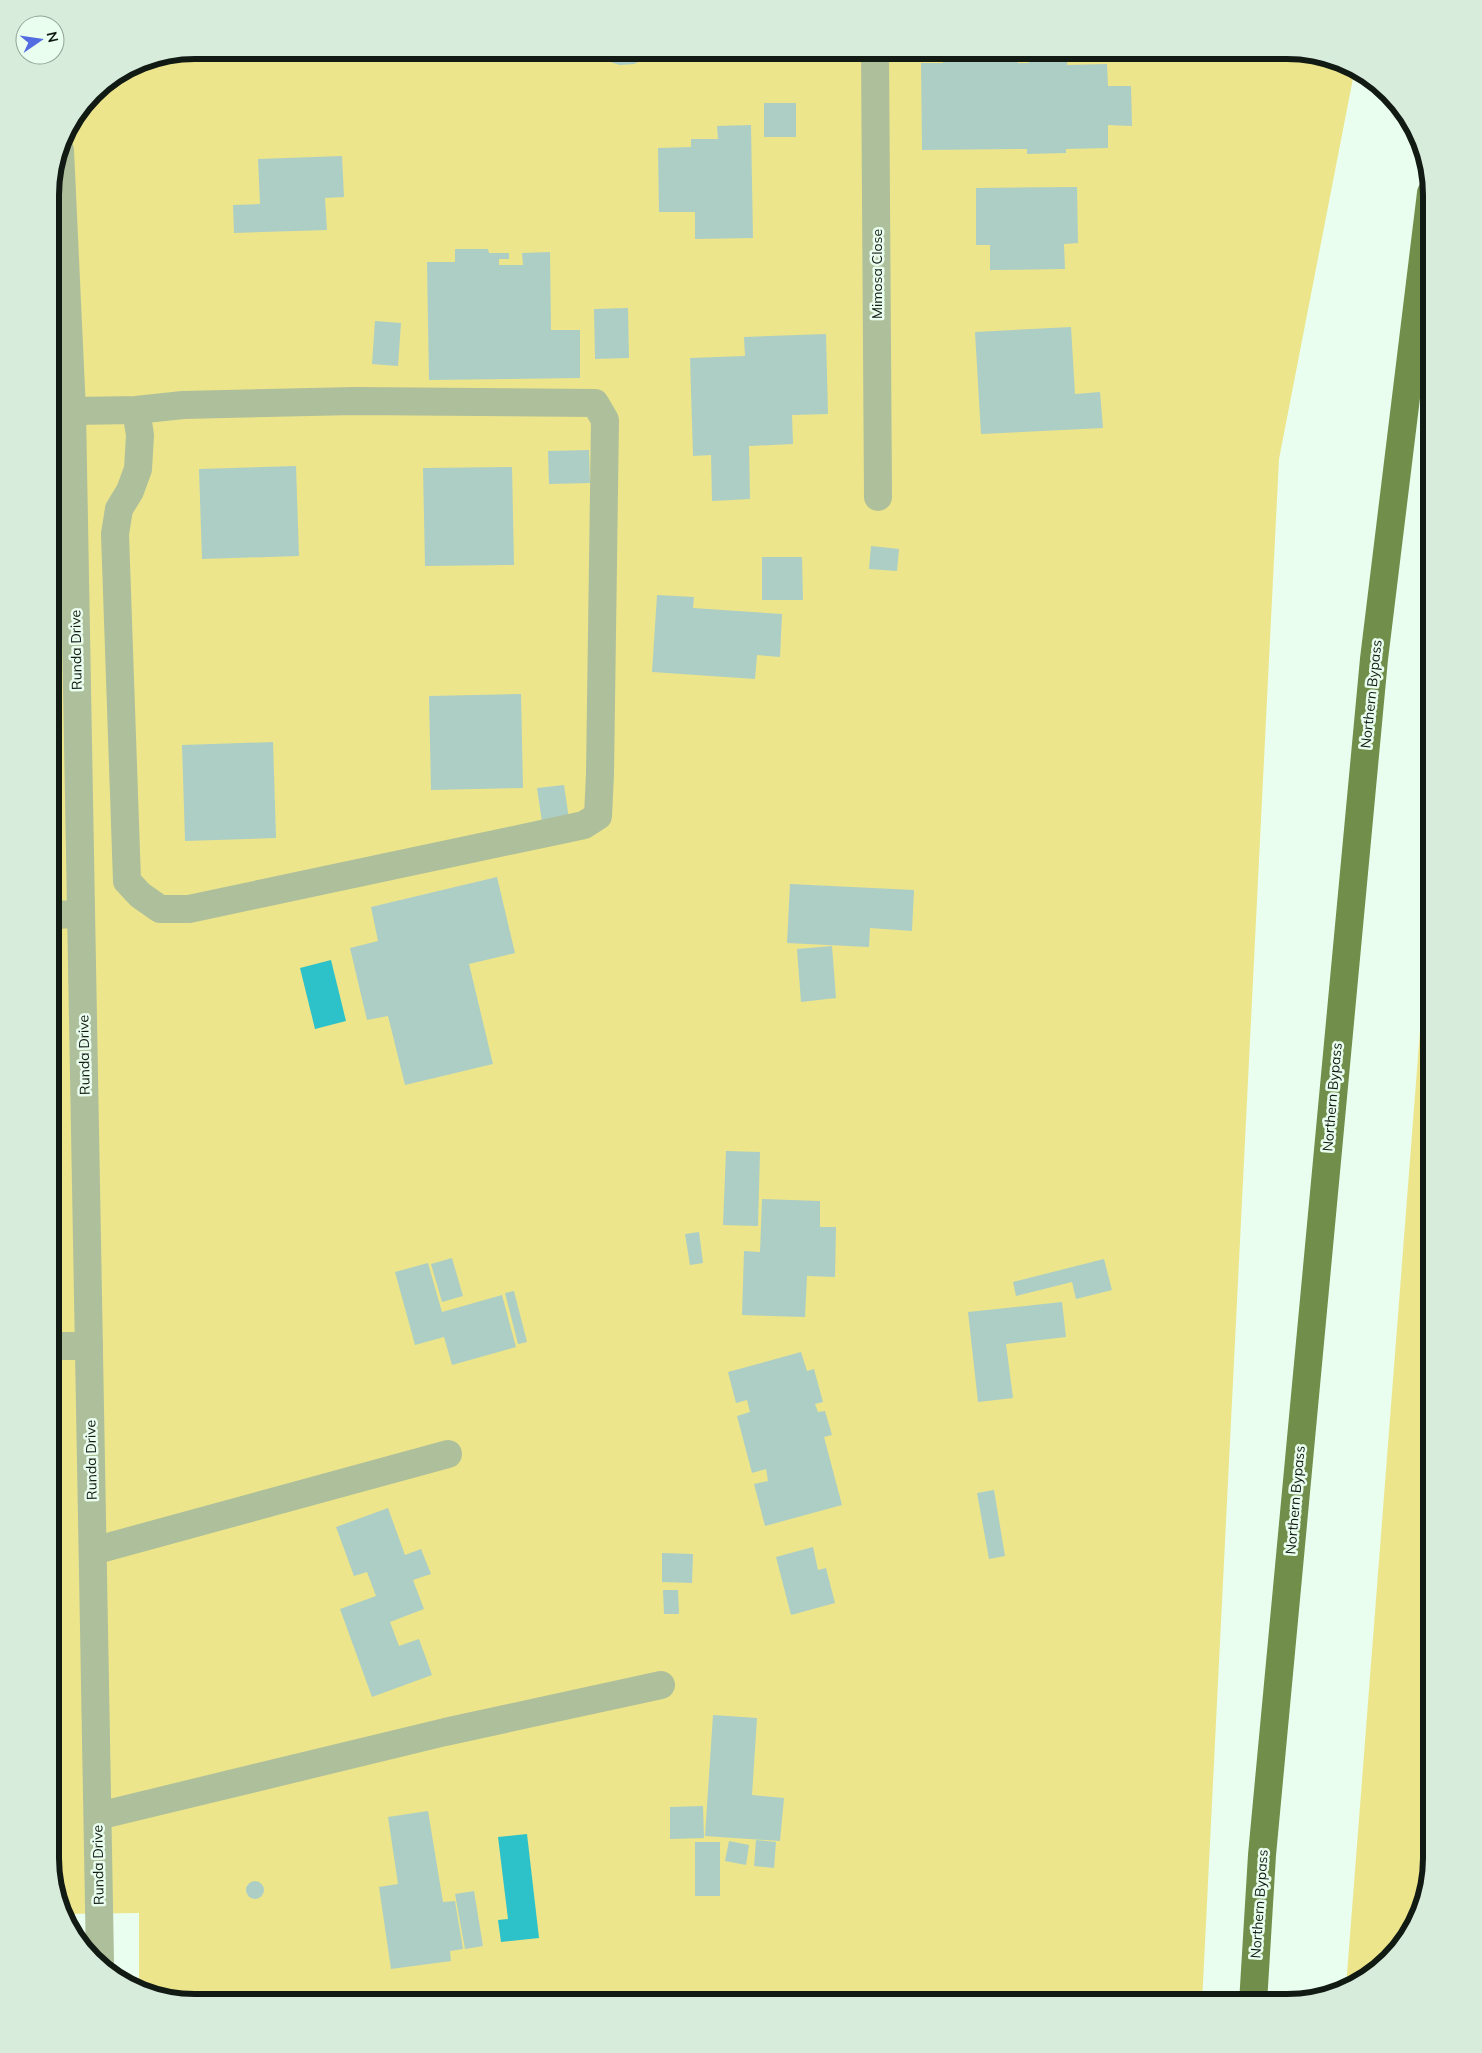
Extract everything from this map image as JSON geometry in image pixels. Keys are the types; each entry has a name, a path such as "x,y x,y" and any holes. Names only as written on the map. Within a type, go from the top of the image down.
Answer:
{"main road":[{"name":"Northern Bypass","path":"1254,1994 1263,1845 1373,669 1423,259"}],"street":[{"name":"Mimosa Close","path":"875,59 878,497"},
{"name":"Runda Drive","path":"60,175 63,412 81,914 98,1816 95,1950"},
{"path":"63,412 136,410 183,405 355,401 595,403 605,420 598,816 584,824 556,832 188,909 160,909 140,895 127,881 115,534 119,509 130,491 138,469 140,435 136,410"},
{"path":"59,915 81,914"},
{"path":"59,1346 89,1346"},
{"path":"93,1551 448,1454"},
{"path":"98,1816 445,1732 661,1685"}],"shaded area":[{"path":"186,59 1296,59 1331,66 1353,77 1279,459 1202,1994 186,1994 160,1990 139,1982 139,1913 71,1914 63,1893 59,1858 59,186 63,160 69,143 82,119 105,93 127,77 151,66"},
{"path":"1423,992 1422,1876 1413,1910 1395,1941 1370,1966 1347,1980"}],"water":[{"path":"331,960 346,1021 315,1029 300,968"},
{"path":"527,1834 539,1938 501,1942 498,1920 508,1919 498,1837"}],"building":[{"path":"604,59 645,59 634,64 620,65"},
{"path":"943,59 1018,59 1018,63 1029,63 1028,59 1068,59 1067,65 1107,64 1108,86 1131,86 1132,126 1108,125 1108,148 1066,149 1066,153 1027,154 1027,149 922,150 921,63 943,63"},
{"path":"764,103 796,103 796,137 764,137"},
{"path":"751,125 753,238 695,239 695,212 659,212 658,148 691,147 691,139 718,139 717,126"},
{"path":"342,156 344,197 325,198 327,230 234,233 233,205 260,204 258,159"},
{"path":"1077,187 1078,243 1064,244 1065,269 990,270 990,245 976,245 976,188"},
{"path":"455,249 488,249 489,253 509,253 509,259 499,259 499,265 523,265 522,253 550,252 551,330 580,330 580,378 429,380 427,262 455,262"},
{"path":"628,308 629,358 595,359 594,309"},
{"path":"375,321 401,323 398,366 372,364"},
{"path":"1071,327 1075,394 1100,392 1103,428 981,434 975,332"},
{"path":"826,334 828,414 792,415 793,444 749,446 750,499 712,501 711,455 693,456 690,358 745,356 744,337"},
{"path":"589,450 590,483 549,484 548,451"},
{"path":"296,466 299,556 202,559 199,469"},
{"path":"512,467 514,565 425,566 423,468"},
{"path":"871,546 899,549 897,571 869,569"},
{"path":"762,557 802,557 803,600 762,600"},
{"path":"657,595 694,597 693,608 782,614 780,657 757,655 755,679 652,672"},
{"path":"521,694 523,788 431,790 429,696"},
{"path":"273,742 276,838 185,841 182,745"},
{"path":"564,785 569,819 542,822 537,788"},
{"path":"497,877 515,953 469,964 493,1064 405,1085 388,1016 367,1020 350,948 378,941 371,907"},
{"path":"790,884 914,890 912,931 870,928 869,947 787,943"},
{"path":"832,946 836,998 801,1002 797,949"},
{"path":"726,1151 760,1152 758,1226 723,1225"},
{"path":"762,1199 820,1201 820,1227 836,1227 835,1277 807,1276 805,1317 742,1315 744,1251 760,1252"},
{"path":"699,1232 703,1263 690,1265 685,1234"},
{"path":"452,1258 463,1296 442,1302 431,1264"},
{"path":"1104,1259 1112,1290 1076,1299 1072,1282 1016,1296 1013,1282"},
{"path":"428,1263 442,1312 502,1295 516,1347 452,1365 444,1337 415,1345 395,1272"},
{"path":"514,1291 527,1342 518,1344 505,1293"},
{"path":"1062,1302 1066,1337 1006,1344 1013,1398 978,1402 968,1312"},
{"path":"801,1352 807,1371 814,1369 823,1402 815,1404 818,1412 825,1411 832,1435 824,1437 842,1505 765,1526 754,1484 768,1481 766,1469 752,1473 737,1416 750,1412 747,1400 736,1403 728,1372"},
{"path":"994,1490 1005,1556 989,1559 977,1493"},
{"path":"388,1508 405,1555 421,1549 431,1574 413,1580 424,1609 390,1622 399,1646 419,1639 432,1675 372,1697 340,1609 376,1596 367,1572 354,1576 336,1527"},
{"path":"813,1547 818,1570 826,1568 835,1603 791,1615 776,1557"},
{"path":"662,1553 693,1554 692,1583 662,1582"},
{"path":"663,1590 678,1590 679,1614 664,1614"},
{"path":"713,1715 757,1718 752,1795 784,1798 780,1841 705,1836"},
{"path":"703,1806 704,1838 670,1839 670,1807"},
{"path":"428,1811 443,1902 455,1901 463,1949 450,1951 451,1961 391,1969 379,1887 398,1884 388,1817"},
{"path":"756,1840 776,1842 774,1868 754,1866"},
{"path":"729,1841 749,1845 746,1865 725,1861"},
{"path":"695,1842 720,1842 720,1896 695,1896"},
{"path":"255,1881 261,1884 264,1890 261,1896 255,1899 249,1896 246,1890 249,1884"},
{"path":"474,1891 483,1946 465,1949 455,1894"}]}
